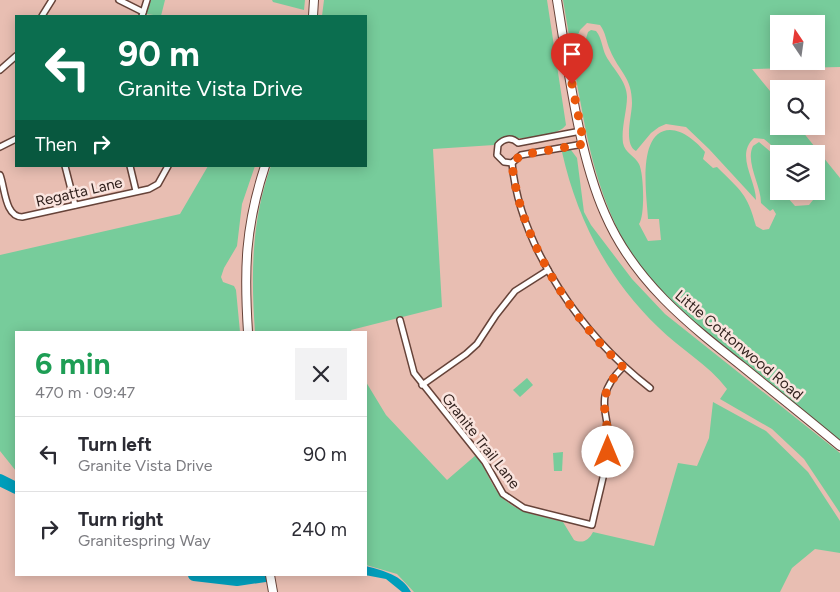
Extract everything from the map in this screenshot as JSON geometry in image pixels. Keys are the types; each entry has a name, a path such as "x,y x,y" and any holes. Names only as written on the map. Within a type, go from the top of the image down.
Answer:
{"main road":[{"path":"312,15 314,0"},
{"name":"Little Cottonwood Road","path":"557,0 591,176 605,214 624,249 644,280 690,325 840,446"},
{"path":"248,331 246,249 251,217 265,167"},
{"path":"270,576 272,592"}],"street":[{"path":"43,15 52,0"},
{"path":"119,0 142,14 147,0"},
{"path":"0,70 15,57"},
{"path":"512,163 502,161 497,155 497,147 504,140 512,139 518,143 581,131"},
{"path":"0,147 15,140"},
{"path":"512,163 521,155 584,144"},
{"path":"512,163 527,221 548,270 582,322 623,367 650,388"},
{"path":"65,167 75,206"},
{"path":"130,167 136,191"},
{"name":"Regatta Lane","path":"0,175 9,209 14,216 22,217 154,186 167,167"},
{"path":"422,385 477,344 515,291 548,270"},
{"name":"Granite Trail Lane","path":"400,320 414,373 482,458 503,494 524,508 592,525 608,452 609,432 603,403 608,384 623,367"}],"green space":[{"path":"151,0 165,0 161,15 146,14"},
{"path":"272,0 305,0 304,10 273,2"},
{"path":"324,0 547,0 566,125 558,131 546,135 523,138 504,137 494,145 433,149 442,307 352,331 255,331 253,269 256,228 264,187 271,167 367,167 367,15 322,15"},
{"path":"563,0 840,0 840,67 825,67 825,15 770,15 770,69 752,69 770,91 770,135 805,135 813,145 771,145 764,139 754,138 746,152 746,160 756,200 686,127 666,124 659,127 651,133 636,151 632,147 629,136 632,103 630,87 614,58 602,28 600,25 587,23 580,30 575,42 570,41"},
{"path":"591,30 596,31 606,56 625,86 627,97 623,143 641,169 643,204 639,224 648,241 661,240 659,219 648,219 646,167 648,153 652,141 659,133 670,130 685,134 698,144 705,152 703,159 713,168 717,167 742,193 756,226 763,230 769,229 776,214 773,209 770,211 761,203 752,166 751,152 753,146 759,142 770,151 770,200 790,200 795,206 809,205 813,200 825,200 825,159 840,178 840,441 683,313 662,293 632,254 609,210 601,188 588,140 576,81 574,60 584,45 588,32"},
{"path":"571,150 577,158 584,212 591,225 632,279 665,314 840,453 840,513 804,459 772,429 720,399 727,389 703,364 658,327 624,289 597,247 576,201 562,152"},
{"path":"207,167 255,167 242,204 237,246 221,277 223,282 234,286 236,290 240,331 15,331 15,470 0,451 0,255 180,214"},
{"path":"527,378 533,385 520,397 513,390"},
{"path":"367,384 386,415 447,480 476,455 502,498 526,512 563,522 574,540 580,542 590,537 593,532 654,546 678,463 697,466 709,438 713,402 766,431 808,472 840,521 840,553 815,549 792,568 780,592 414,592 397,574 367,565"},
{"path":"563,452 562,471 554,471 553,453"}],"water":[{"path":"367,566 398,578 403,581 411,592 402,592 386,579 367,575"}],"waterway":[{"path":"0,480 15,488"},
{"path":"203,576 237,580 265,576"}],"route":[{"path":"572,84 584,144 521,155 512,163 513,176 527,221 548,270 567,302 582,322 623,367 608,384 603,403 609,432 608,452"}]}
